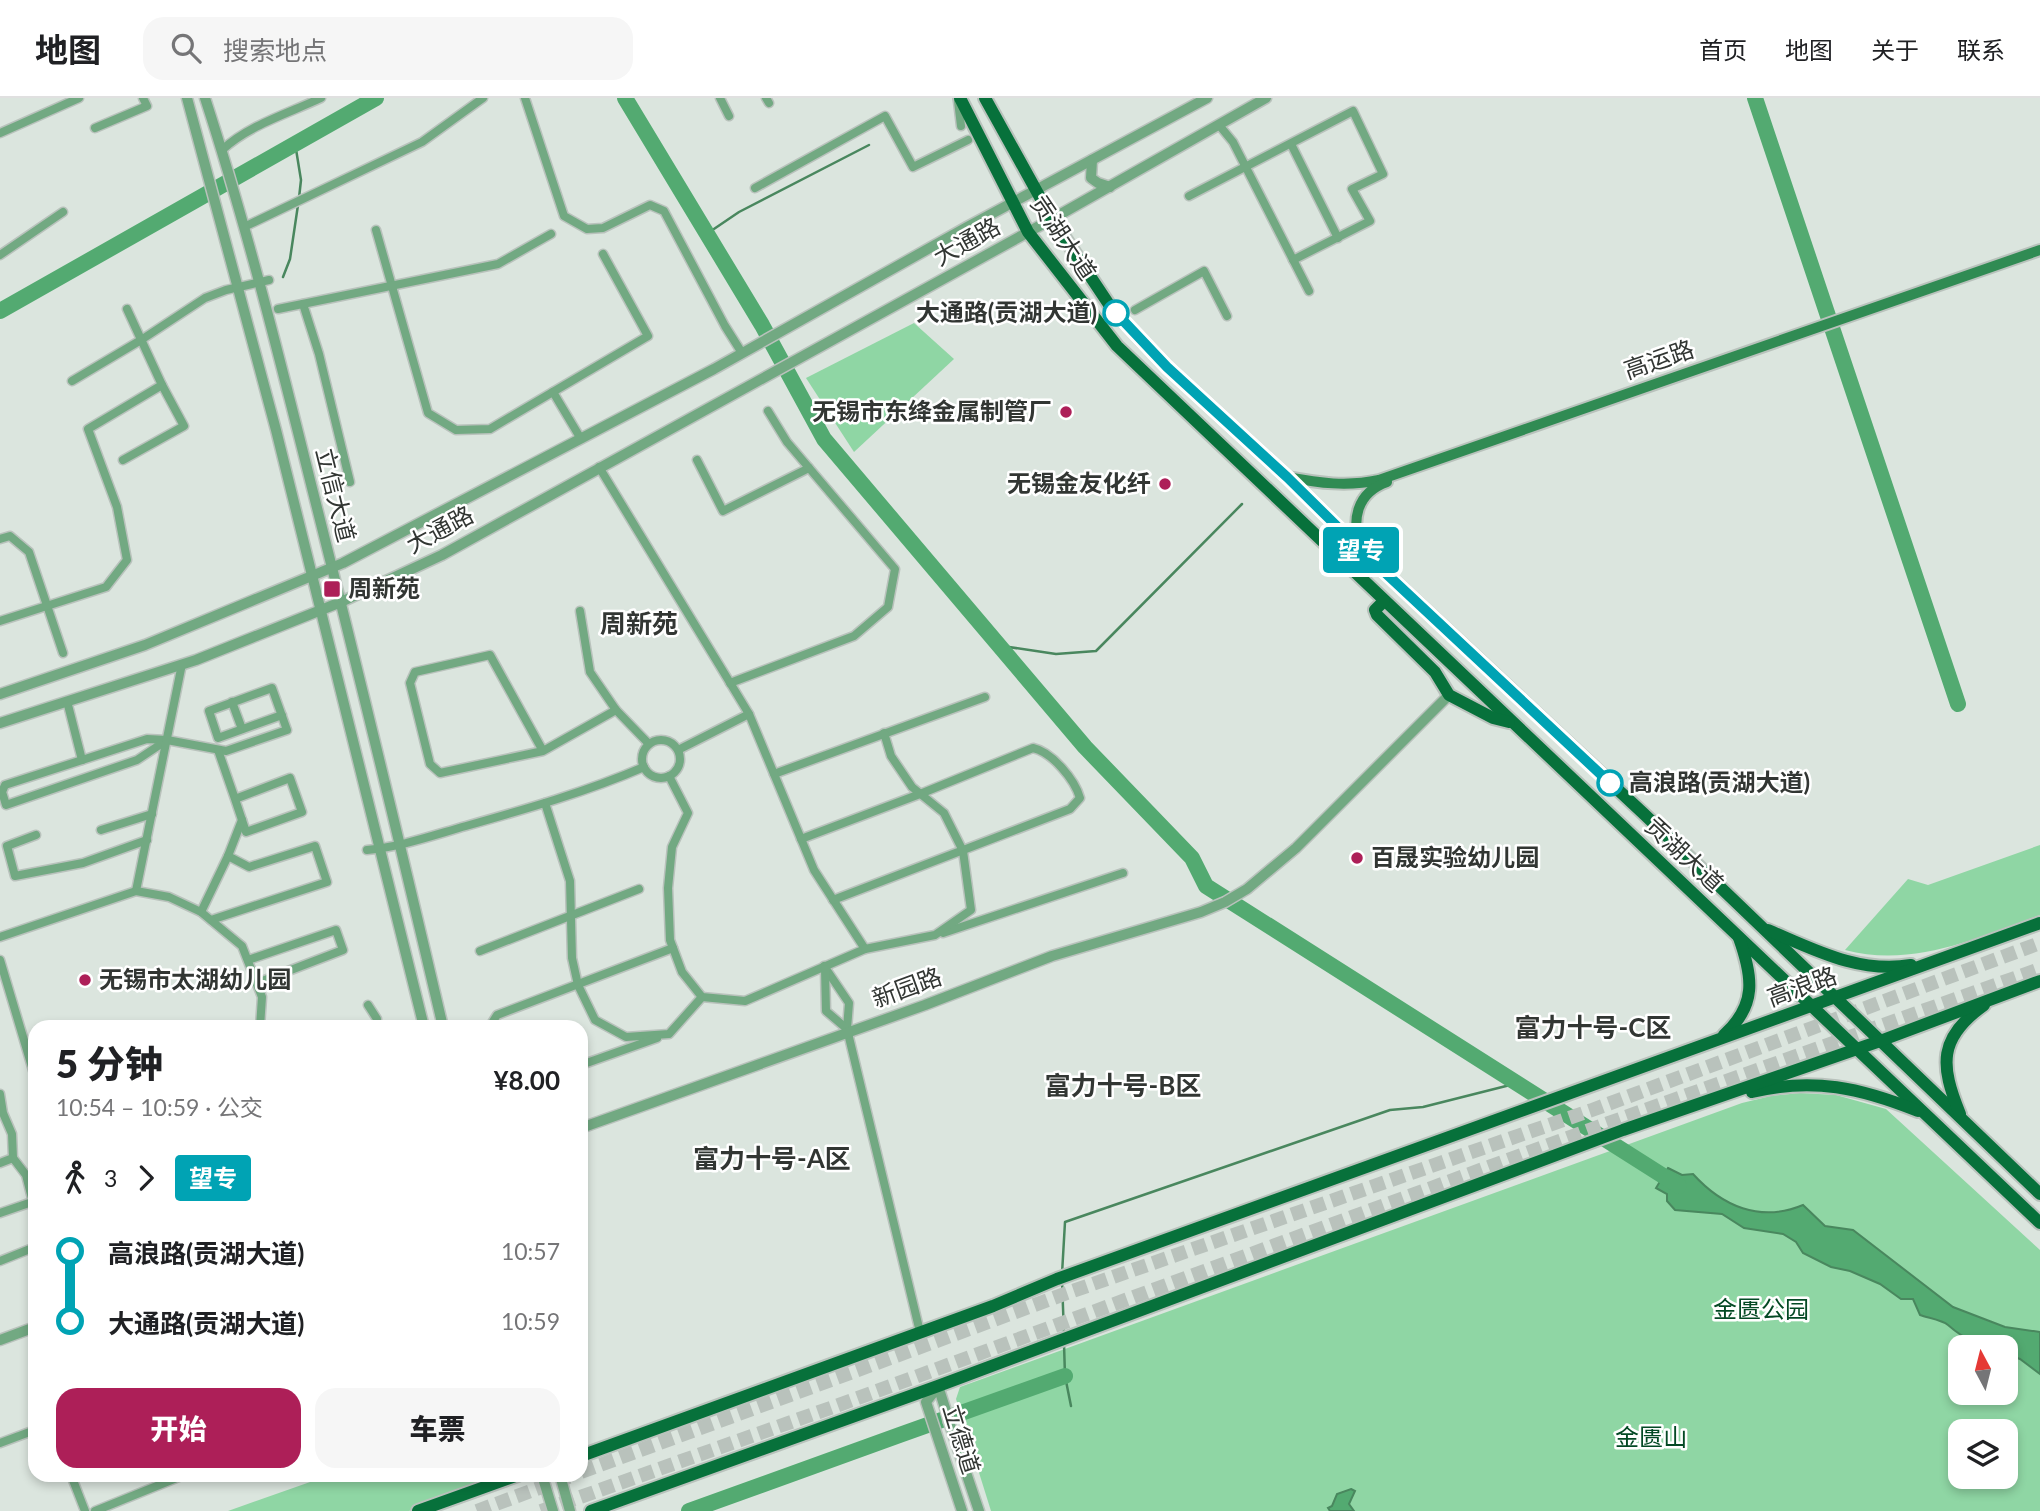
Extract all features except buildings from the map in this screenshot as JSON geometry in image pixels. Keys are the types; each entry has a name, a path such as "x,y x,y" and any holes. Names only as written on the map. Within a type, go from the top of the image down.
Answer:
{"main road":[{"name":"贡湖大道","path":"959,98 1028,232 1117,346 2040,1223"},
{"name":"贡湖大道","path":"985,98 1052,219 1112,309 1167,367 1287,477 2040,1194"},
{"name":"高运路","path":"1287,477 1337,485 1357,485 1379,480 2040,251"},
{"name":"高运路","path":"1362,551 1355,533 1354,518 1363,501 1379,484 2040,251"},
{"path":"1384,601 1375,610 1377,615 1435,673 1448,694 1493,718 1512,723"},
{"name":"高浪路","path":"588,1453 993,1306 1062,1277 2040,923"},
{"path":"1762,927 1841,960 1863,965 1906,966 1942,959"},
{"path":"1720,1039 1734,1026 1748,1000 1750,969 1738,934"},
{"path":"591,1511 938,1386 1623,1130 1880,1041 2040,981"},
{"path":"1963,1121 1947,1074 1948,1048 1954,1032 1966,1019 1997,996"},
{"path":"1714,1098 1808,1083 1862,1091 1924,1113"},
{"path":"418,1511 499,1482"}],"street":[{"path":"0,133 79,98"},
{"path":"95,128 147,106 143,98"},
{"name":"立信大道","path":"187,98 239,286 422,1020"},
{"name":"立信大道","path":"205,98 263,281 441,1020"},
{"path":"222,150 257,127 321,98"},
{"path":"244,227 422,142 483,98"},
{"path":"525,98 564,216 587,229 603,228 650,205 664,211 725,326 746,351"},
{"path":"720,98 729,116"},
{"path":"959,98 961,126"},
{"name":"大通路","path":"0,694 145,645 332,569 746,351 1013,202 1207,98"},
{"name":"大通路","path":"0,723 182,664 341,602 442,555 1110,187 1266,98"},
{"path":"1189,196 1353,111 1383,174 1352,189 1370,221 1293,260"},
{"path":"755,188 885,116 913,167 968,140"},
{"path":"1219,125 1233,142 1309,290"},
{"path":"1291,144 1338,238"},
{"path":"1092,160 1091,178 1110,187"},
{"path":"0,255 63,212"},
{"path":"376,230 428,413 456,430 490,429 648,336 604,254"},
{"path":"278,309 498,264 551,234"},
{"path":"1135,310 1204,271 1227,316"},
{"path":"72,381 141,341 205,298 263,281"},
{"path":"303,304 319,354 350,482"},
{"path":"122,460 184,426 127,309"},
{"path":"0,621 106,587 127,560 117,507 88,429 162,384"},
{"path":"553,392 581,439"},
{"path":"730,683 855,636 888,607 895,569 787,442 768,411"},
{"path":"697,460 723,511 809,468"},
{"path":"599,467 749,714 814,870 865,949"},
{"path":"0,539 10,536 29,552 63,653"},
{"path":"580,611 590,672 616,710 649,744"},
{"path":"543,751 490,655 415,672 410,683 429,764 439,773 543,751 616,710"},
{"path":"136,891 182,664"},
{"path":"167,740 137,760 6,805 2,792 5,785 147,739 167,740 226,751 287,730 282,715 272,688 209,711 218,738 282,715"},
{"name":"新园路","path":"588,1124 847,1031 1051,953 1201,910 1247,888 1448,694"},
{"path":"774,774 985,697"},
{"path":"67,701 82,760"},
{"path":"232,702 242,729"},
{"path":"678,750 749,714"},
{"path":"884,733 891,756 912,786 944,813 964,851 971,910 935,935"},
{"path":"655,741 668,741 678,750 678,768 669,776 652,776 644,767 642,755 649,744 655,741"},
{"path":"801,839 1033,748 1042,750 1076,783 1080,798 1070,808 833,900"},
{"path":"218,750 234,799 246,832 302,812 290,778 234,799"},
{"path":"367,850 400,844 545,803 606,784 644,767"},
{"path":"669,776 688,813 673,846 668,888 670,940 682,972 702,997 745,1001 865,949 935,935 1123,873"},
{"path":"545,803 570,881 572,958 578,985 595,1020 626,1037 669,1034"},
{"path":"101,830 152,814"},
{"path":"201,912 242,820"},
{"path":"36,835 7,846 15,876 83,863 147,840"},
{"path":"211,920 327,882 315,846 249,867 228,856"},
{"path":"481,951 639,889"},
{"path":"0,937 136,891 169,898 201,912 242,946 262,996 260,1020"},
{"path":"248,960 336,930 343,950 257,983"},
{"path":"494,1020 497,1015 673,948"},
{"path":"0,960 28,1054"},
{"path":"824,966 827,1011 847,1031"},
{"path":"824,966 849,1003 847,1031 920,1332"},
{"path":"588,1063 669,1034 702,997"},
{"path":"368,1005 377,1020"},
{"path":"0,1094 1,1113 12,1133 13,1158 26,1175 28,1184"},
{"path":"0,1163 13,1158"},
{"path":"0,1213 28,1207"},
{"path":"0,1261 28,1250"},
{"path":"0,1342 28,1332"},
{"name":"立德道","path":"938,1386 979,1511"},
{"name":"立德道","path":"938,1386 926,1402 962,1511"},
{"path":"0,1443 28,1433"},
{"path":"74,1482 85,1511"},
{"path":"95,1511 167,1482"},
{"path":"544,1482 553,1511"},
{"path":"562,1482 570,1511"}],"green space":[{"path":"914,323 954,359 854,452 806,378"},
{"path":"2040,845 2040,915 1969,941 1920,953 1870,955 1845,950 1908,879 1928,885"},
{"name":"金匮公园","path":"1800,1093 1836,1095 1886,1109 2040,1250 2040,1511 991,1511 956,1399 960,1387 1742,1103"},
{"path":"310,1482 490,1482 409,1511 228,1511"}],"shaded area":[{"path":"1668,1168 1682,1175 1693,1174 1729,1203 1757,1212 1787,1210 1803,1205 1825,1226 1853,1230 1953,1307 2005,1327 2040,1332 2040,1374 2018,1358 2018,1335 1961,1335 1939,1320 1920,1315 1913,1299 1901,1299 1880,1284 1850,1271 1831,1267 1803,1253 1796,1242 1783,1234 1744,1228 1722,1214 1675,1210 1667,1201 1667,1194 1656,1188"},
{"path":"1351,1489 1355,1491 1349,1504 1354,1511 1330,1511 1328,1508 1332,1506 1337,1494"}],"waterway":[{"path":"0,311 376,98"},
{"path":"625,98 762,325 824,439 1085,747 1192,858 1206,886 1679,1186"},
{"path":"1755,98 1958,704"},
{"path":"295,143 301,180 299,198"},
{"path":"708,233 739,212 869,145"},
{"path":"283,277 290,259 298,205"},
{"path":"1002,646 1056,654 1096,651 1242,504"},
{"path":"1062,1274 1065,1222 1390,1110 1423,1107 1518,1083"},
{"path":"1062,1281 1064,1334"},
{"path":"1064,1344 1065,1376 1071,1406"},
{"path":"689,1511 1065,1376"}],"tunnel":[{"path":"588,1469 1067,1293 1592,1110 2040,943"},
{"path":"541,1511 2040,969"},
{"path":"477,1511 555,1482"}],"bus line":[{"name":"望专","path":"1116,313 1167,367 1610,783"}],"place":[{"name":"大通路(贡湖大道)","path":"1116,313"},
{"name":"无锡市东绛金属制管厂","path":"1066,412"},
{"name":"无锡金友化纤","path":"1165,484"},
{"name":"周新苑","path":"332,589"},
{"name":"高浪路(贡湖大道)","path":"1610,783"},
{"name":"百晟实验幼儿园","path":"1357,858"},
{"name":"无锡市太湖幼儿园","path":"85,980"}],"district":[{"name":"周新苑","path":"639,624"},
{"name":"富力十号-C区","path":"1593,1028"},
{"name":"富力十号-B区","path":"1123,1086"},
{"name":"富力十号-A区","path":"772,1159"}],"park label":[{"name":"金匮山","path":"1651,1438"}]}
